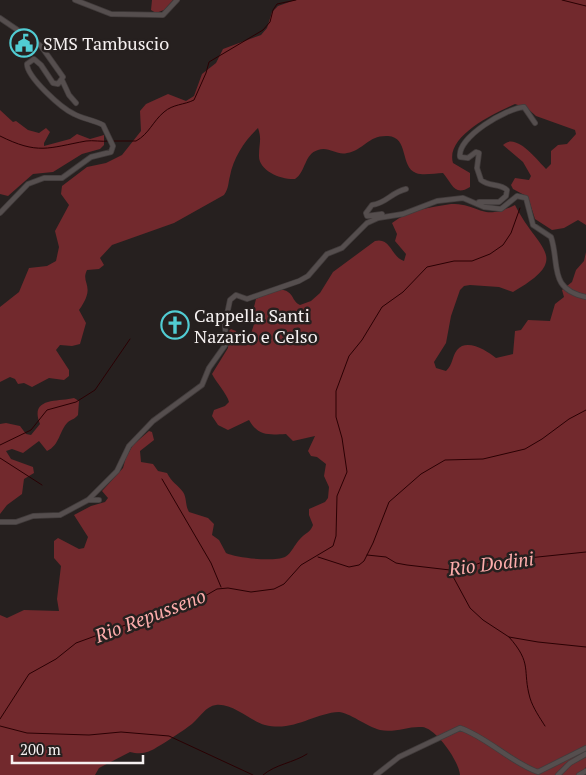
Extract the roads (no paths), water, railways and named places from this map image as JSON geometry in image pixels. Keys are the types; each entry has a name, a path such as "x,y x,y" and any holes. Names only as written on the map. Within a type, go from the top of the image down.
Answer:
{"street":[{"path":"74,0 110,14 130,12 148,16 163,15 177,0"},
{"path":"0,18 42,46 60,71 69,95 76,103"},
{"path":"0,213 28,184 44,178 62,178 91,157 111,152 113,146 108,132 103,125 74,114 52,98 30,73 27,64 31,60 37,60 52,83 58,84 62,80"},
{"path":"475,202 500,202 506,196 507,190 501,186 490,186 481,180 477,164 479,153 476,152 470,157 460,158 464,145 473,133 521,107 524,107 535,123"},
{"path":"406,189 389,196 381,204 372,205 366,213 367,216 403,214 437,201 463,198 490,208 501,209 517,196 526,198 533,224 551,237 554,263 560,283 571,292 586,297"},
{"path":"0,522 16,522 33,516 60,516 88,500 117,471 129,446 153,421 202,384 209,368 226,344 225,324 230,300 236,295 247,298 299,282 308,276 327,254 342,248 367,223 393,215"},
{"path":"88,500 99,500"},
{"path":"376,775 399,757 460,728 477,736 489,746 529,769 538,772 586,748"},
{"path":"558,775 570,763 586,754"},
{"path":"579,775 586,771"}],"waterway":[{"path":"113,141 136,141 144,135 167,109 194,100 209,62 263,30 270,22 273,10 277,4 296,0"},
{"path":"562,0 586,6"},
{"path":"0,136 34,148 52,148 86,141 109,141"},
{"name":"Rio Repusseno","path":"0,719 29,674 56,659 76,643 164,609 205,596 217,589 228,588 251,592 274,589 284,584 301,565 333,546 336,536 337,496 347,472 342,438 336,417 336,391 349,356 362,340 382,307 403,292 427,267 454,261 472,261 490,254 503,245 511,233 520,208"},
{"path":"0,445 31,430 47,410 76,402 95,390 130,339"},
{"path":"318,557 349,567 359,565 364,561 373,543 389,502 421,474 445,460 483,459 525,449 569,419 586,410"},
{"path":"0,458 42,485"},
{"path":"162,479 211,563 221,587"},
{"name":"Rio Dodini","path":"367,555 386,557 396,563 407,565 460,570 480,563 586,552"},
{"path":"450,571 470,608 483,620 509,637 586,647"},
{"path":"509,637 524,661 530,698 545,726"},
{"path":"0,726 27,733 89,735 121,732 169,736 253,775"},
{"path":"263,775 273,768 307,754"}],"place":[{"name":"SMS Tambuscio","path":"24,43"},
{"name":"Cappella Santi Nazario e Celso","path":"175,325"}]}
